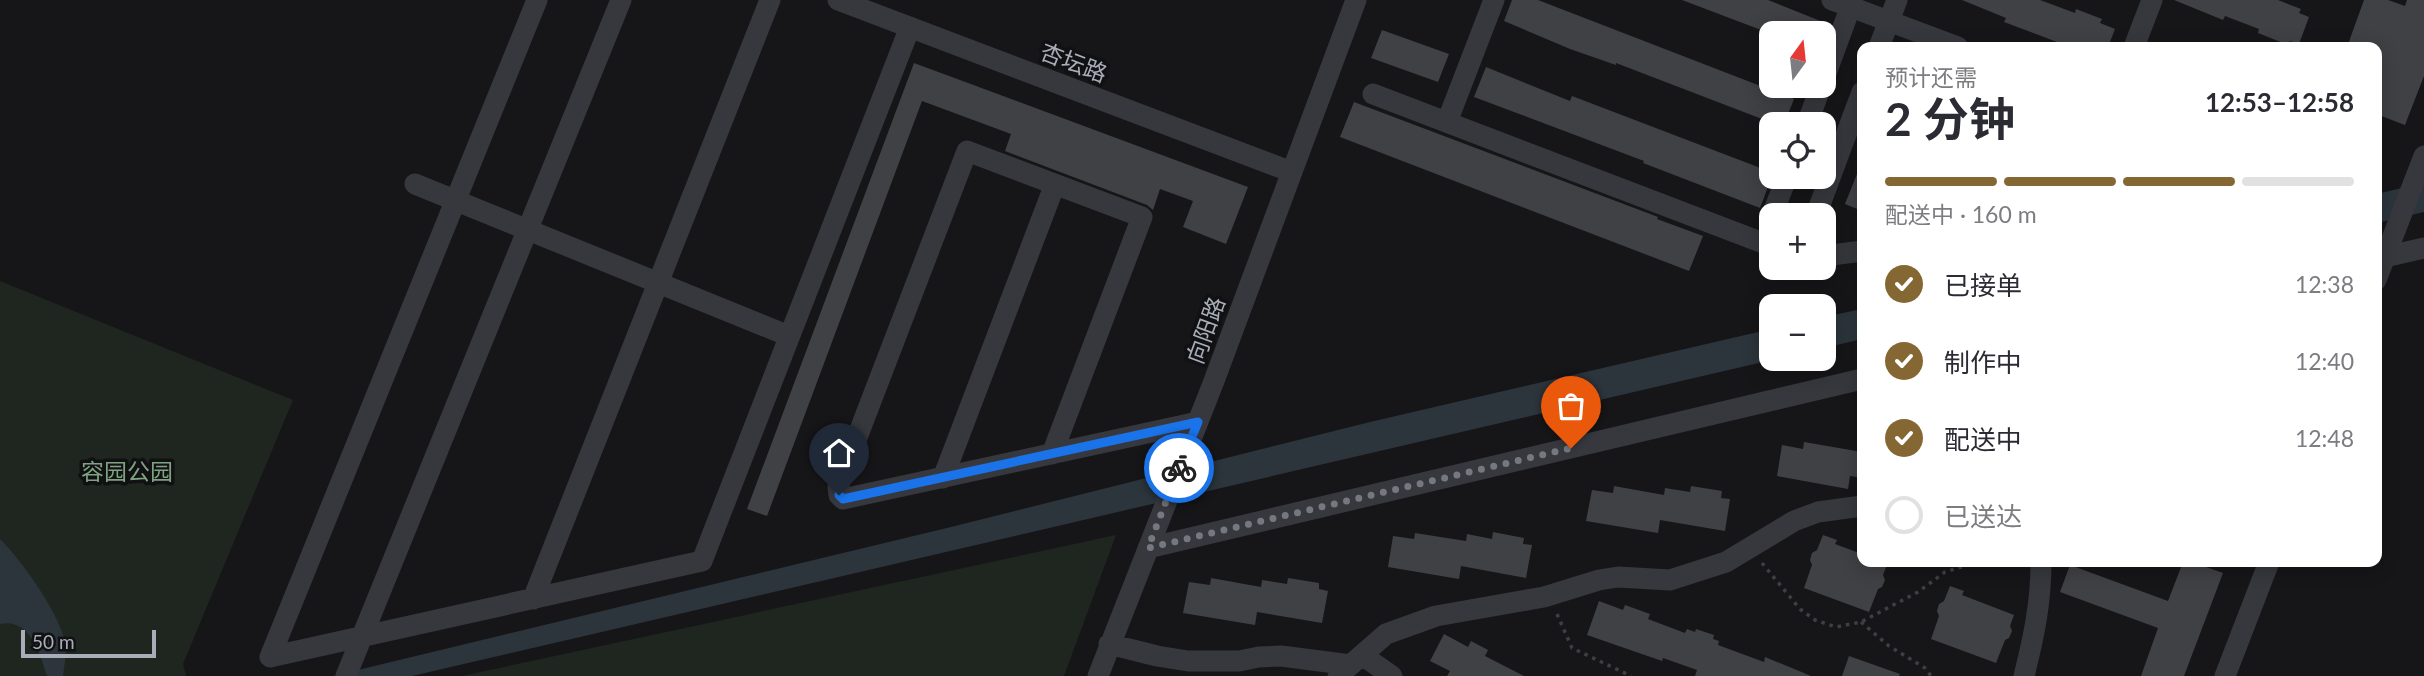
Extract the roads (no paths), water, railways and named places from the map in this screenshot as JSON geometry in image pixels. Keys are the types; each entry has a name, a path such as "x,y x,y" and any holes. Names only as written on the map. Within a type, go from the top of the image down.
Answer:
{"street":[{"path":"537,0 270,657 702,561 910,27"},
{"path":"348,671 621,0"},
{"path":"533,599 770,0"},
{"name":"杏坛路","path":"838,0 1292,172"},
{"name":"向阳路","path":"1098,676 1198,422 1356,0"},
{"path":"1447,122 1494,0"},
{"path":"1881,42 1897,0"},
{"path":"2136,42 2151,0"},
{"path":"1836,35 1845,2 1945,42"},
{"path":"1373,94 1759,241"},
{"path":"1820,203 1857,105"},
{"path":"1052,454 1142,217 967,151 838,487 839,495 843,499 943,478 1198,422"},
{"path":"2382,256 2399,224 2424,156"},
{"path":"415,184 789,337"},
{"path":"943,478 1055,184"},
{"path":"2382,258 2424,248"},
{"path":"1836,254 1857,252"},
{"path":"1148,548 1857,380"},
{"path":"1350,665 1386,634 1436,615 1552,595 1600,580 1670,580 1726,562 1794,521 1818,512 1857,507"},
{"path":"2024,676 2038,619 2041,567"},
{"path":"2225,676 2267,567"},
{"path":"1110,644 1188,661 1238,662 1281,656 1350,665 1392,676"}],"park label":[{"name":"容园公园","path":"127,471"}]}
